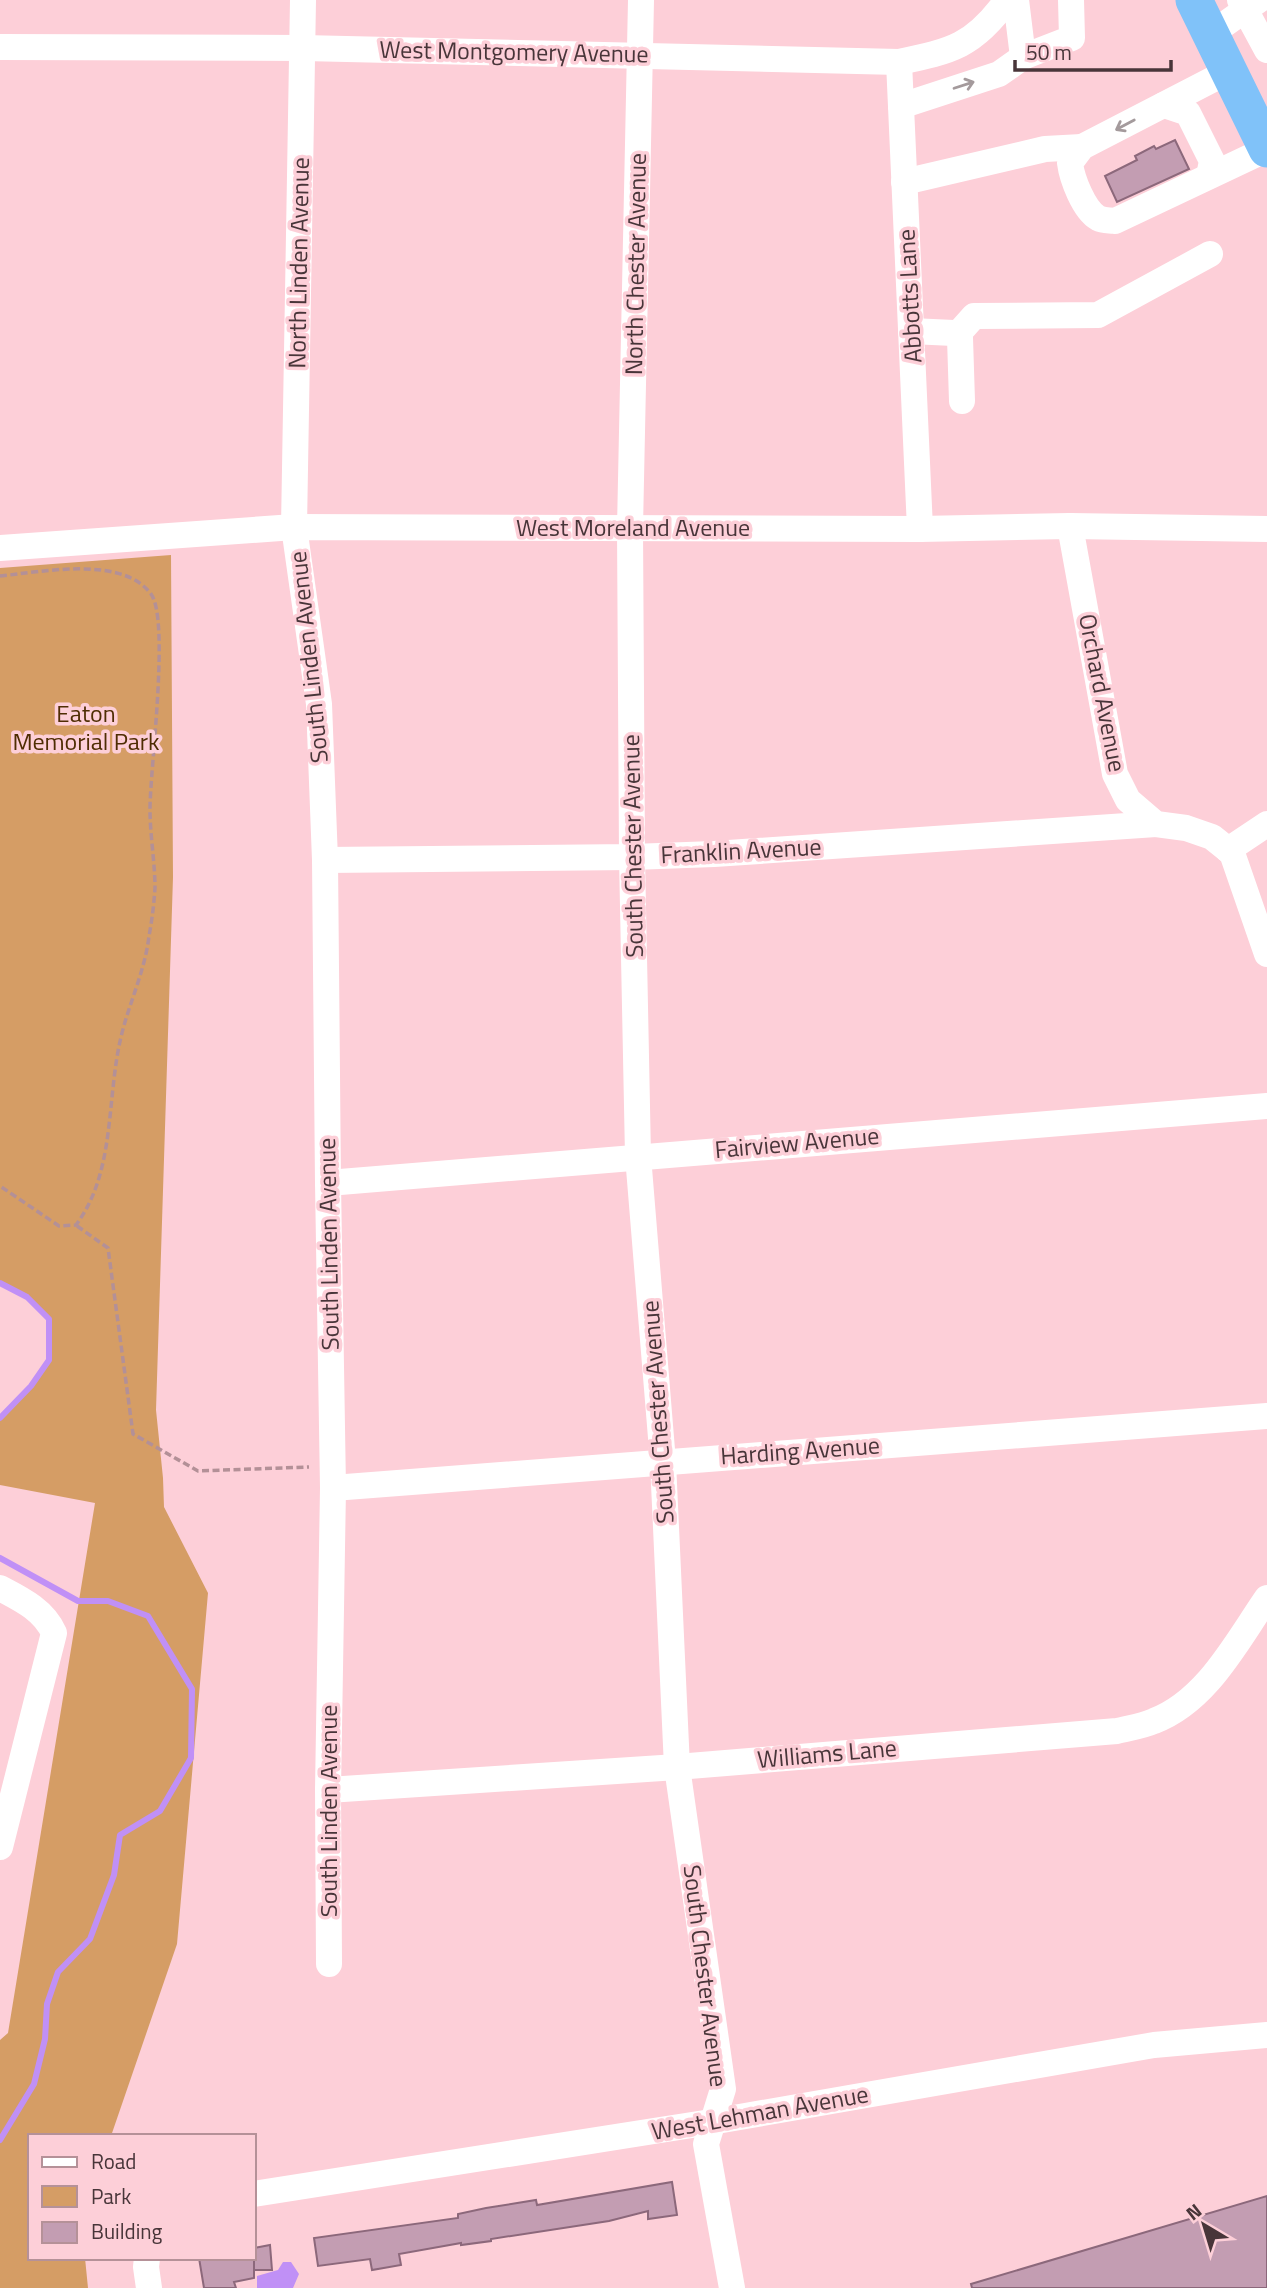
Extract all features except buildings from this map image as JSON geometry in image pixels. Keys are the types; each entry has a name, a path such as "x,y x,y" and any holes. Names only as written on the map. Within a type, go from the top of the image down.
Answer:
{"highway":[{"path":"1194,0 1264,134"}],"street":[{"name":"North Linden Avenue","path":"294,527 303,0"},
{"name":"North Chester Avenue","path":"630,528 641,0"},
{"name":"West Montgomery Avenue","path":"0,47 303,48 899,62 939,53 973,38 984,29 1007,0"},
{"path":"1016,0 1023,57"},
{"path":"901,106 999,74 1023,57 1072,38 1071,0"},
{"path":"1210,34 1248,3 1267,50"},
{"name":"Abbotts Lane","path":"899,62 920,529"},
{"path":"904,182 1045,149 1082,147 1229,71"},
{"path":"1164,105 1188,113 1212,161 1209,176"},
{"path":"1082,147 1070,163 1072,177 1091,213 1102,220 1115,221 1209,176 1264,134"},
{"path":"957,335 974,316 1098,315 1210,254"},
{"path":"911,331 954,333 960,338 962,401"},
{"path":"1267,517 1267,536"},
{"name":"West Moreland Avenue","path":"0,548 294,527 920,529 1070,526 1267,529"},
{"name":"Orchard Avenue","path":"1070,526 1115,774 1128,800 1156,824"},
{"name":"South Linden Avenue","path":"294,527 318,704 325,860 327,1183 333,1477 328,1964"},
{"name":"South Chester Avenue","path":"630,528 632,857 638,1156 663,1462 677,1767 723,2089 706,2144 732,2288"},
{"path":"1156,824 1186,828 1212,837 1232,853 1258,900 1267,954"},
{"name":"Franklin Avenue","path":"325,860 714,854 1156,824"},
{"path":"1228,850 1266,825"},
{"name":"Fairview Avenue","path":"327,1183 1267,1106"},
{"name":"Harding Avenue","path":"333,1477 663,1462 1267,1416"},
{"path":"0,1588 29,1604 49,1622 54,1633 0,1847"},
{"name":"Williams Lane","path":"328,1790 677,1767 1117,1731 1154,1721 1176,1709 1213,1675 1267,1598"},
{"name":"West Lehman Avenue","path":"256,2194 711,2122 1154,2045 1267,2035"},
{"path":"147,2260 149,2288"}],"path":[{"path":"0,576 102,570 123,573 152,595 156,607 159,637 150,810 155,889 149,939 121,1037 111,1093 106,1155 90,1204 76,1225"},
{"path":"0,1186 59,1226 76,1225 108,1248 133,1434 198,1471 333,1477"}],"green space":[{"name":"Eaton Memorial Park","path":"171,555 173,877 156,1410 164,1507 208,1593 177,1944 112,2134 28,2134 28,2260 85,2260 88,2288 0,2288 0,2040 8,2033 95,1503 0,1485 0,1418 31,1386 49,1360 49,1318 27,1297 0,1283 0,568"}],"shaded area":[{"path":"283,2262 291,2262 299,2274 293,2288 257,2288 257,2276 278,2270"}],"waterway":[{"path":"0,1283 27,1297 49,1319 49,1360 31,1386 0,1418"},
{"path":"0,1558 78,1601 108,1601 148,1616 192,1689 191,1758 160,1811 120,1835 114,1875 90,1939 58,1972 47,2004 45,2039 34,2084 0,2140"}]}
